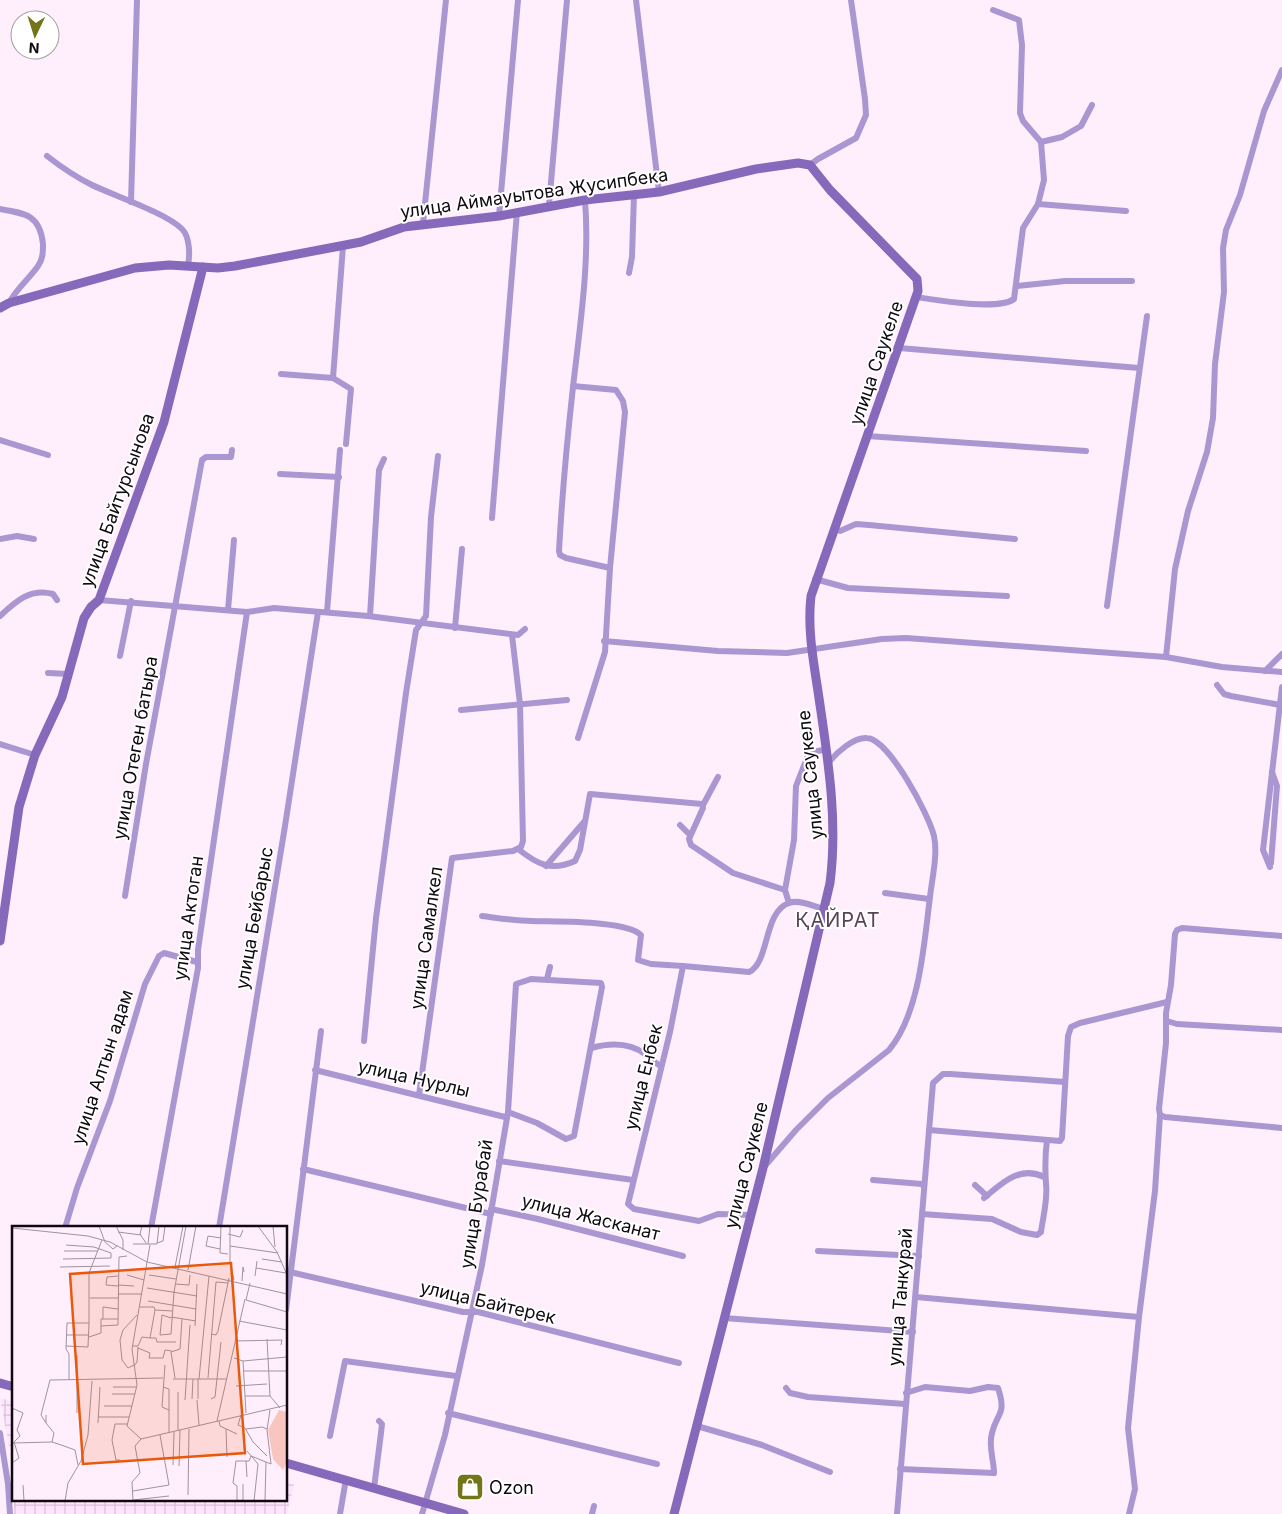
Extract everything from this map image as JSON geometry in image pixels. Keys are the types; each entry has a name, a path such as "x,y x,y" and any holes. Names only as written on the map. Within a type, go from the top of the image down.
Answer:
{"street":[{"path":"131,202 138,0"},
{"path":"424,223 446,0"},
{"path":"499,216 518,0"},
{"path":"549,205 567,0"},
{"path":"636,0 659,192"},
{"path":"810,165 856,138 864,123 865,99 851,0"},
{"path":"916,297 970,304 1004,304 1014,299 1023,228 1038,204 1044,180 1041,142 1023,120 1020,113 1022,45 1019,20 993,10"},
{"path":"1166,657 1175,568 1188,511 1207,452 1213,418 1215,364 1224,292 1223,248 1226,230 1240,195 1264,111 1282,70"},
{"path":"1041,142 1062,137 1081,126 1092,105"},
{"path":"47,156 92,185 131,202 181,228 186,233 189,245 188,265"},
{"name":"улица Аймауытова Жусипбека","path":"0,308 9,303 125,270 154,266 188,265 218,268 236,266 343,246 404,227 424,223 499,216 549,205 659,192 789,163 810,165"},
{"name":"улица Саукеле","path":"674,1514 763,1168 824,909 834,853 834,820 829,762 812,651 809,613 815,579 899,348 919,283 830,190 810,165"},
{"path":"629,273 632,257 634,195"},
{"path":"585,200 585,267 559,550 560,554 566,558 610,568"},
{"path":"1038,204 1126,211"},
{"path":"0,209 31,217 39,226 44,253 39,264 15,291 9,303"},
{"path":"492,518 518,212"},
{"path":"333,378 343,246"},
{"name":"улица Байтурсынова","path":"0,941 4,895 19,807 35,756 62,697 84,618 91,606 99,600 164,422 203,267"},
{"path":"1016,286 1065,281 1132,281"},
{"path":"1106,606 1146,316"},
{"path":"899,348 1139,368"},
{"path":"281,374 333,378 351,389 346,444"},
{"path":"573,386 616,390 623,401 624,421 610,568 604,641 605,652 578,738"},
{"path":"867,436 1086,451"},
{"path":"0,440 48,455"},
{"name":"улица Отеген батыра","path":"125,896 202,460 206,457 231,457 232,450"},
{"path":"327,612 340,450"},
{"path":"364,1042 378,908 406,693 414,639 426,616 431,517 438,456"},
{"path":"370,616 379,470 384,459"},
{"path":"280,474 339,477"},
{"path":"835,528 840,531 856,524 1015,539"},
{"path":"0,539 17,536 34,539"},
{"path":"228,610 234,540"},
{"path":"455,628 462,549"},
{"path":"815,579 848,588 1007,596"},
{"path":"0,616 21,597 34,592 53,594 57,600"},
{"path":"99,600 131,601 247,612 274,608 327,612 512,635 522,634 526,629"},
{"path":"120,656 131,601"},
{"name":"улица Актоган","path":"151,1226 183,1058 247,612"},
{"name":"улица Бейбарыс","path":"219,1226 318,612"},
{"path":"512,635 520,704 523,841 518,849 531,859 546,866 565,865 575,861 580,850 590,794 704,805"},
{"path":"604,641 718,651 788,653 812,651 882,638 906,638 1166,657 1222,667 1282,672"},
{"path":"1265,671 1282,654"},
{"path":"48,673 69,674"},
{"path":"1217,685 1224,694 1280,705"},
{"path":"1271,772 1276,781 1277,790 1271,866 1263,850 1271,772 1282,687"},
{"path":"461,710 567,700"},
{"path":"763,1168 796,1130 828,1098 889,1050 896,1041 913,998 921,963 934,859 934,836 919,802 885,748 877,741 867,738 859,739 829,762"},
{"path":"0,744 35,756"},
{"path":"789,902 785,890 794,840 795,803 799,776 809,753 827,749"},
{"path":"718,777 688,842 733,873 785,890"},
{"path":"1277,790 1282,800"},
{"path":"546,866 585,821"},
{"path":"680,825 690,835"},
{"name":"улица Самалкел","path":"419,1095 452,858 518,849"},
{"path":"885,893 929,899"},
{"path":"789,902 824,909"},
{"path":"482,916 529,921 607,924 629,929 641,935 638,960 651,964 749,972 757,967 772,923 781,909 789,902"},
{"path":"1129,1514 1135,1489 1128,1428 1139,1317 1155,1191 1166,1013 1171,985 1175,934 1177,930 1182,928 1282,936"},
{"name":"улица Алтын адам","path":"66,1226 79,1181 110,1101 145,984 153,966 164,953 197,962"},
{"path":"550,966 547,979 602,985 591,1048 603,1045 628,1046 643,1052 661,1066"},
{"name":"улица Енбек","path":"684,966 628,1204 634,1209 699,1221 718,1214 751,1216"},
{"name":"улица Бурабай","path":"422,1514 445,1435 448,1413 472,1311 491,1212 506,1114 516,984 531,978 547,979"},
{"path":"929,1130 1060,1141 1062,1138 1068,1036 1071,1027 1080,1022 1167,1002"},
{"path":"1156,1005 1162,1006 1166,1013"},
{"path":"1167,1021 1177,1024 1282,1030"},
{"path":"288,1291 321,1031"},
{"name":"улица Нурлы","path":"315,1070 506,1114 537,1123 566,1139 574,1136 591,1048"},
{"name":"улица Танкурай","path":"897,1514 933,1083 943,1074 1065,1082"},
{"path":"1160,1115 1282,1128"},
{"path":"922,1214 992,1219 1021,1232 1037,1234 1041,1232 1046,1184 1044,1177 1047,1140"},
{"path":"499,1161 633,1180"},
{"name":"улица Жасканат","path":"303,1169 491,1212 538,1219 683,1256"},
{"path":"974,1185 986,1197 1009,1177 1024,1173 1044,1177"},
{"path":"873,1180 907,1181 922,1184 924,1187"},
{"path":"818,1251 919,1256"},
{"name":"улица Байтерек","path":"290,1272 462,1312 472,1311 679,1363"},
{"path":"916,1297 1139,1317"},
{"path":"724,1318 913,1332"},
{"path":"330,1436 345,1361 456,1376"},
{"path":"900,1469 994,1473 991,1434 1001,1416 1002,1405 998,1388 993,1387 970,1391 924,1387 906,1393"},
{"path":"786,1388 790,1393 808,1397 905,1404"},
{"path":"448,1413 657,1464"},
{"path":"374,1488 382,1424 379,1421"},
{"path":"697,1426 762,1445 830,1472"},
{"path":"0,1433 7,1476 10,1514"},
{"path":"288,1464 425,1503 448,1512 464,1514"},
{"path":"340,1514 346,1480"},
{"path":"592,1514 594,1506"}],"shaded area":[{"path":"0,1398 12,1401 12,1462"},
{"path":"288,1482 294,1484 287,1514 14,1514 14,1502 288,1502"}],"place":[{"name":"Ozon","path":"470,1487"}],"district":[{"name":"ҚАЙРАТ","path":"838,920"}]}
